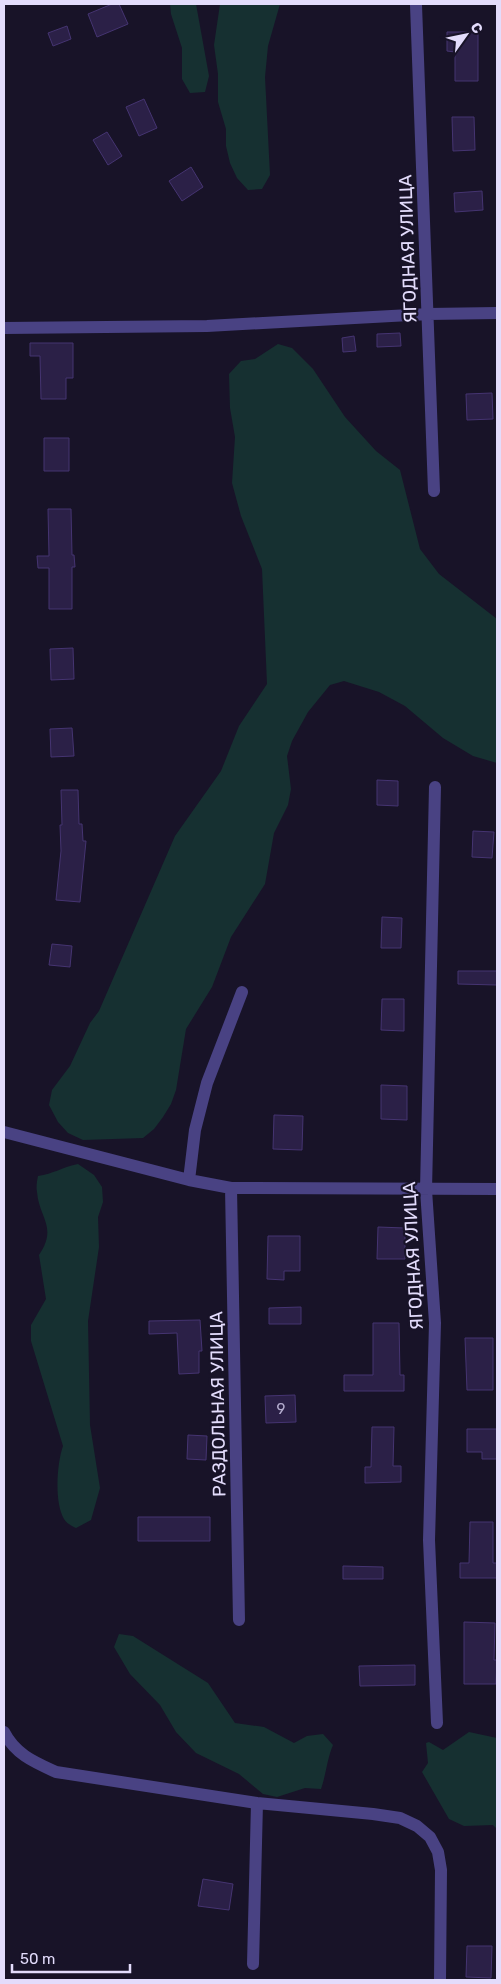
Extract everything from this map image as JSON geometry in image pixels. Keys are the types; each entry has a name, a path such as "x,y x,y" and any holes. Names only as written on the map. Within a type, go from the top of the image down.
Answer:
{"street":[{"name":"ЯГОДНАЯ УЛИЦА","path":"416,5 434,491"},
{"path":"4,328 207,326 428,314 497,313"},
{"name":"ЯГОДНАЯ УЛИЦА","path":"435,787 426,1190 435,1323 429,1540 437,1723"},
{"path":"189,1180 195,1130 207,1083 242,992"},
{"path":"4,1132 189,1180 231,1188 497,1189"},
{"name":"РАЗДОЛЬНАЯ УЛИЦА","path":"231,1188 239,1620"},
{"path":"4,1732 9,1742 28,1760 56,1772 257,1803 400,1818 417,1826 430,1837 438,1852 441,1870 440,1980"},
{"path":"254,1964 257,1803"}],"green space":[{"path":"170,4 196,4 209,76 205,92 190,93 182,79 182,48 171,14"},
{"path":"220,4 280,4 268,46 265,77 270,175 262,189 248,190 237,178 230,163 226,146 226,129 218,102 218,74 214,45"},
{"path":"278,344 292,348 313,369 345,417 376,451 400,470 420,549 439,574 497,619 497,763 473,756 443,738 405,706 379,692 344,681 330,685 308,712 292,741 287,756 291,789 288,805 274,833 265,884 231,937 212,987 186,1029 176,1090 171,1104 154,1129 143,1138 83,1140 68,1133 58,1122 49,1105 52,1090 70,1066 90,1023 99,1011 175,836 221,771 239,726 267,684 262,569 241,516 232,483 235,437 230,408 229,374 241,361 255,359"},
{"path":"78,1164 94,1175 102,1187 103,1202 98,1217 99,1247 88,1321 90,1425 100,1488 91,1520 76,1528 65,1520 59,1503 58,1472 63,1446 31,1341 31,1325 46,1299 39,1255 47,1237 47,1230 38,1201 38,1176"},
{"path":"119,1634 133,1636 208,1683 235,1723 264,1727 294,1743 307,1736 323,1734 333,1745 321,1789 305,1788 277,1797 263,1794 239,1774 196,1753 176,1732 160,1705 130,1674 114,1647"},
{"path":"469,1732 497,1738 497,1829 493,1825 464,1826 449,1819 422,1772 428,1763 426,1743 429,1742 443,1750"}],"building":[{"path":"112,4 119,4 128,24 97,37 88,14"},
{"path":"67,26 71,39 53,46 48,33"},
{"path":"447,32 478,32 478,81 455,81 455,52 447,51"},
{"path":"144,99 157,128 139,136 126,107"},
{"path":"452,117 474,117 475,150 453,151"},
{"path":"107,132 122,156 108,165 93,140"},
{"path":"191,167 203,187 182,201 169,181"},
{"path":"482,191 483,210 455,212 454,193"},
{"path":"400,333 401,346 377,347 377,334"},
{"path":"354,336 356,351 343,352 342,338"},
{"path":"30,343 73,343 73,378 66,378 66,399 41,399 40,356 30,356"},
{"path":"492,393 493,419 467,420 466,394"},
{"path":"44,438 69,438 69,471 44,471"},
{"path":"48,509 71,509 72,555 74,555 75,567 72,567 72,609 49,609 49,568 38,568 37,556 49,556"},
{"path":"73,648 74,679 51,680 50,649"},
{"path":"72,728 74,756 51,757 50,729"},
{"path":"377,780 398,781 398,806 377,805"},
{"path":"61,790 78,790 79,824 82,824 83,841 86,841 80,902 56,900 61,851"},
{"path":"473,831 494,832 492,858 472,857"},
{"path":"382,917 402,918 401,948 381,948"},
{"path":"52,944 72,946 70,967 49,965"},
{"path":"458,971 497,971 497,985 458,984"},
{"path":"382,999 404,999 404,1031 381,1030"},
{"path":"381,1085 407,1086 407,1120 381,1119"},
{"path":"274,1115 303,1116 302,1150 273,1149"},
{"path":"378,1227 405,1228 405,1259 377,1259"},
{"path":"268,1236 300,1236 300,1271 284,1271 284,1280 267,1279"},
{"path":"301,1307 301,1324 269,1324 269,1308"},
{"path":"200,1320 202,1351 199,1351 199,1373 179,1374 177,1333 149,1334 149,1321"},
{"path":"373,1323 399,1323 400,1375 404,1375 404,1391 344,1391 344,1375 373,1375"},
{"path":"465,1338 493,1338 493,1390 467,1390"},
{"path":"295,1395 296,1422 266,1423 265,1396"},
{"path":"372,1427 394,1427 393,1466 401,1466 401,1482 365,1483 365,1467 371,1467"},
{"path":"467,1429 497,1429 497,1459 482,1459 482,1452 467,1452"},
{"path":"188,1435 207,1436 206,1460 187,1459"},
{"path":"138,1517 210,1517 210,1541 138,1541"},
{"path":"470,1522 493,1522 493,1563 497,1563 497,1578 460,1578 460,1563 469,1563"},
{"path":"343,1566 383,1567 383,1579 343,1579"},
{"path":"464,1622 495,1623 494,1660 497,1660 496,1684 464,1684"},
{"path":"415,1665 415,1685 360,1686 359,1666"},
{"path":"203,1879 233,1884 229,1910 198,1906"},
{"path":"467,1946 492,1946 491,1978 466,1977"}]}
